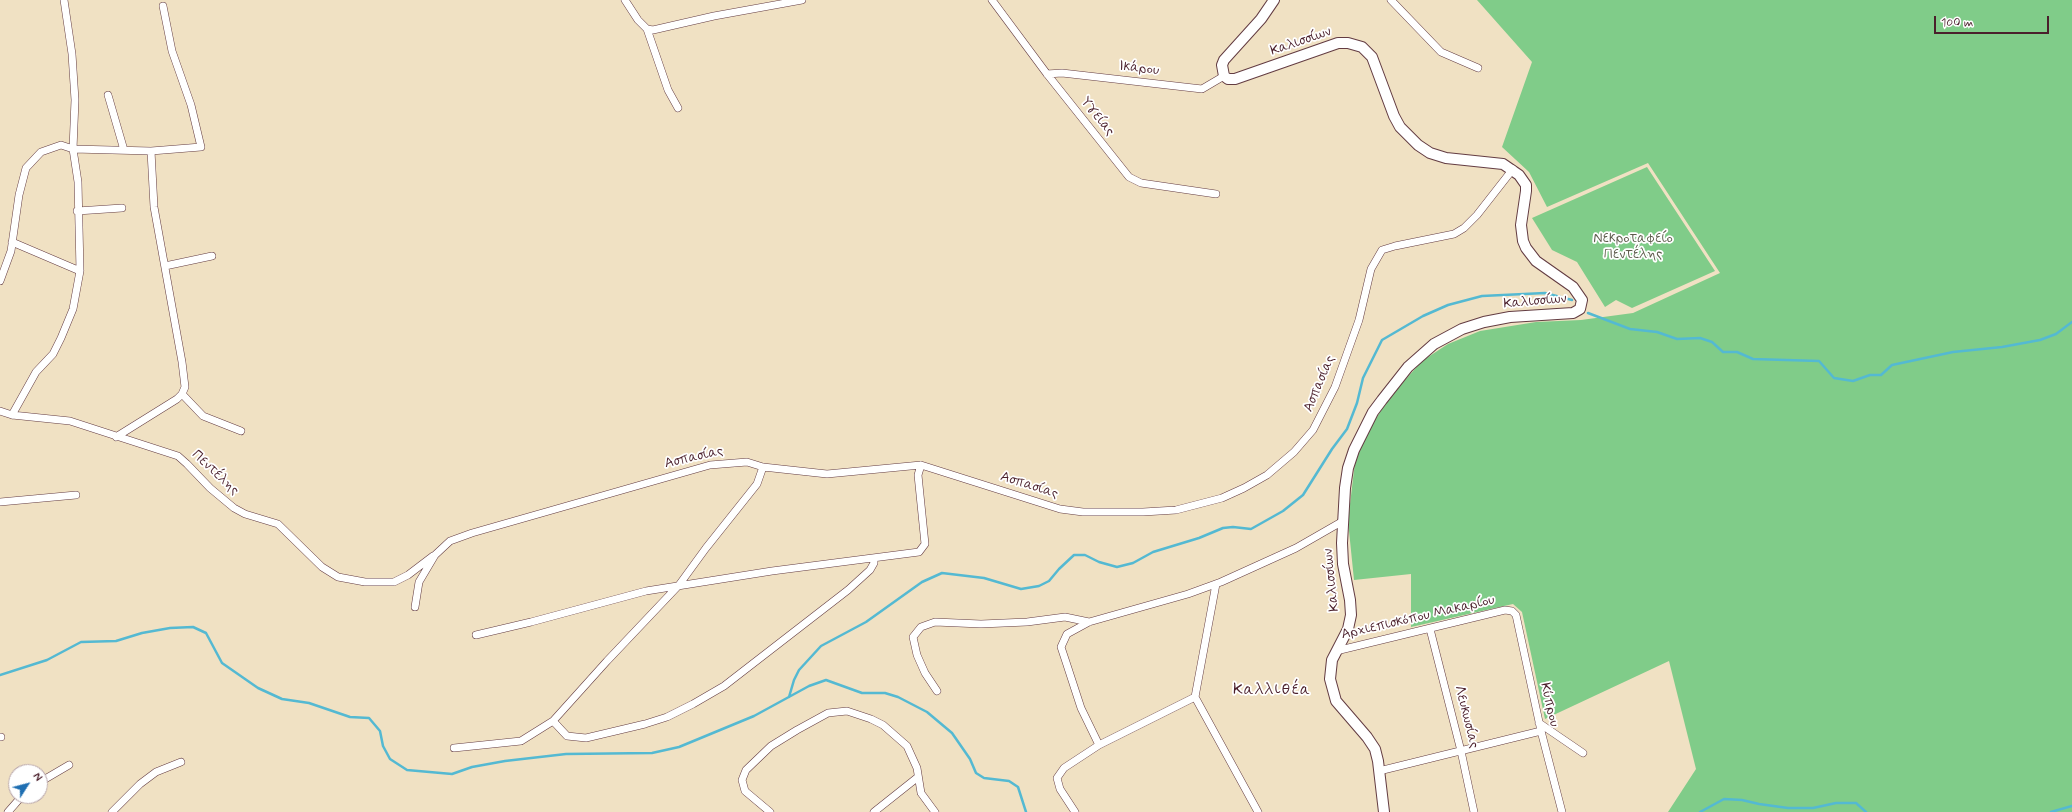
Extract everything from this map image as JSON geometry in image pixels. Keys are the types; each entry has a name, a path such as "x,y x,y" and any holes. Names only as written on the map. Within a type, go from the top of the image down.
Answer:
{"main road":[{"path":"1224,76 1222,65 1224,60 1261,19 1274,0"},
{"name":"Καλισσίων","path":"1224,76 1228,79 1236,79 1338,43 1358,45 1372,57 1394,116 1407,136 1418,145 1438,156 1498,162 1513,169 1526,185 1526,196 1521,225 1523,241 1526,248 1536,261 1578,292 1582,300 1580,309 1568,314 1510,317 1479,323 1445,338 1422,353 1408,367 1382,400 1363,431 1348,468 1343,521 1342,557 1350,600 1351,615 1348,629 1336,651 1330,672 1333,693 1342,708 1371,742 1376,753 1384,812"}],"street":[{"path":"12,415 36,372 53,354 61,338 73,309 80,271 77,211 78,182 73,149 75,100 72,54 64,0"},
{"path":"625,0 647,29 668,90 678,108"},
{"path":"647,29 657,30 714,16 802,0"},
{"name":"Υγείας","path":"992,0 1047,74 1128,177 1134,181 1216,194"},
{"path":"1391,0 1441,52 1478,68"},
{"path":"0,281 11,251 19,195 26,168 34,157 48,148 61,145 73,149 151,151 201,146 190,105 172,51 163,6"},
{"name":"Ικάρου","path":"1047,74 1062,73 1202,89 1224,76"},
{"path":"108,95 124,150"},
{"path":"116,437 177,399 182,394 184,387 182,362 154,207 151,151"},
{"name":"Ασπασίας","path":"414,607 419,582 435,555 450,541 472,533 710,464 748,462 763,467 827,474 921,465 1060,509 1083,512 1143,512 1176,510 1222,498 1244,488 1281,464 1313,430 1335,387 1359,320 1371,269 1382,250 1454,234 1464,228 1477,215 1513,169"},
{"path":"77,211 122,208"},
{"path":"12,242 80,271"},
{"path":"165,266 212,256"},
{"path":"182,394 203,416 241,431"},
{"name":"Πεντέλης","path":"0,411 12,415 70,421 178,456 210,488 234,508 245,514 278,524 322,567 338,578 365,582 394,582 408,575 435,555"},
{"path":"476,634 531,622 646,591 772,571 919,552 923,549 925,544 918,475 921,465"},
{"path":"454,748 521,742 553,721 679,585 706,548 757,484 763,467"},
{"path":"0,502 76,495"},
{"path":"1099,745 1081,708 1061,647 1067,634 1089,622 1188,594 1216,584 1296,548 1343,521"},
{"path":"553,721 567,736 586,738 645,724 667,717 693,704 724,686 848,590 870,570 874,563 874,559"},
{"path":"1216,584 1195,696 1258,812"},
{"name":"Αρχιεπισκόπου Μακαρίου","path":"1336,651 1505,610"},
{"name":"Κύπρου","path":"1505,610 1512,611 1516,615 1539,723 1562,812"},
{"path":"937,691 925,673 917,655 913,638 922,627 935,622 982,624 1027,622 1065,617 1089,622"},
{"name":"Λευκωσίας","path":"1430,629 1461,751 1474,812"},
{"path":"1075,812 1060,789 1057,778 1064,768 1099,745 1195,696"},
{"path":"770,812 745,790 742,780 746,770 772,746 828,713 843,711 856,712 883,725 907,746 917,768 921,793 936,812"},
{"path":"1539,723 1583,753"},
{"path":"1379,771 1541,731"},
{"path":"112,812 140,784 156,772 181,762"},
{"path":"48,777 69,765"},
{"path":"874,812 918,777"},
{"path":"8,812 15,804"}],"green space":[{"path":"1477,0 2072,0 2072,812 1668,812 1696,769 1669,661 1545,719 1522,612 1513,604 1411,627 1411,574 1354,580 1348,521 1355,462 1368,431 1389,398 1422,361 1448,344 1480,331 1536,322 1581,320 1633,313 1720,273 1648,163 1547,207 1529,172 1502,147 1532,62"},
{"name":"Νεκροταφείο Πεντέλης","path":"1647,167 1715,271 1632,308 1616,300 1605,307 1577,262 1552,250 1532,218"}],"waterway":[{"path":"789,697 794,680 799,670 821,646 866,622 922,582 942,573 984,578 1021,589 1039,586 1049,581 1074,555 1085,555 1099,562 1117,567 1133,563 1153,552 1199,538 1223,528 1233,527 1251,529 1283,511 1303,495 1332,449 1347,429 1357,403 1363,378 1382,340 1423,316 1448,305 1482,296 1545,293 1572,300"},
{"path":"1588,313 1630,329 1657,332 1677,339 1700,338 1712,342 1723,352 1737,352 1753,359 1819,361 1834,378 1853,381 1870,375 1881,375 1892,365 1953,352 2002,347 2040,340 2056,334 2072,322"},
{"path":"0,675 47,660 81,642 116,641 142,633 170,628 193,627 206,633 222,663 258,688 282,699 309,703 350,717 369,718 380,731 383,746 390,759 407,770 452,774 472,767 505,761 566,754 652,753 679,747 754,716 809,686 826,680 862,693 885,693 898,697 927,712 952,733 970,759 976,773 984,778 1009,781 1018,787 1026,812"},
{"path":"1700,812 1724,799 1742,800 1788,808 1813,808 1836,803 1856,803 1866,812"},
{"path":"2051,812 2072,806"}],"district":[{"name":"Καλλιθέα","path":"1272,691"}]}
